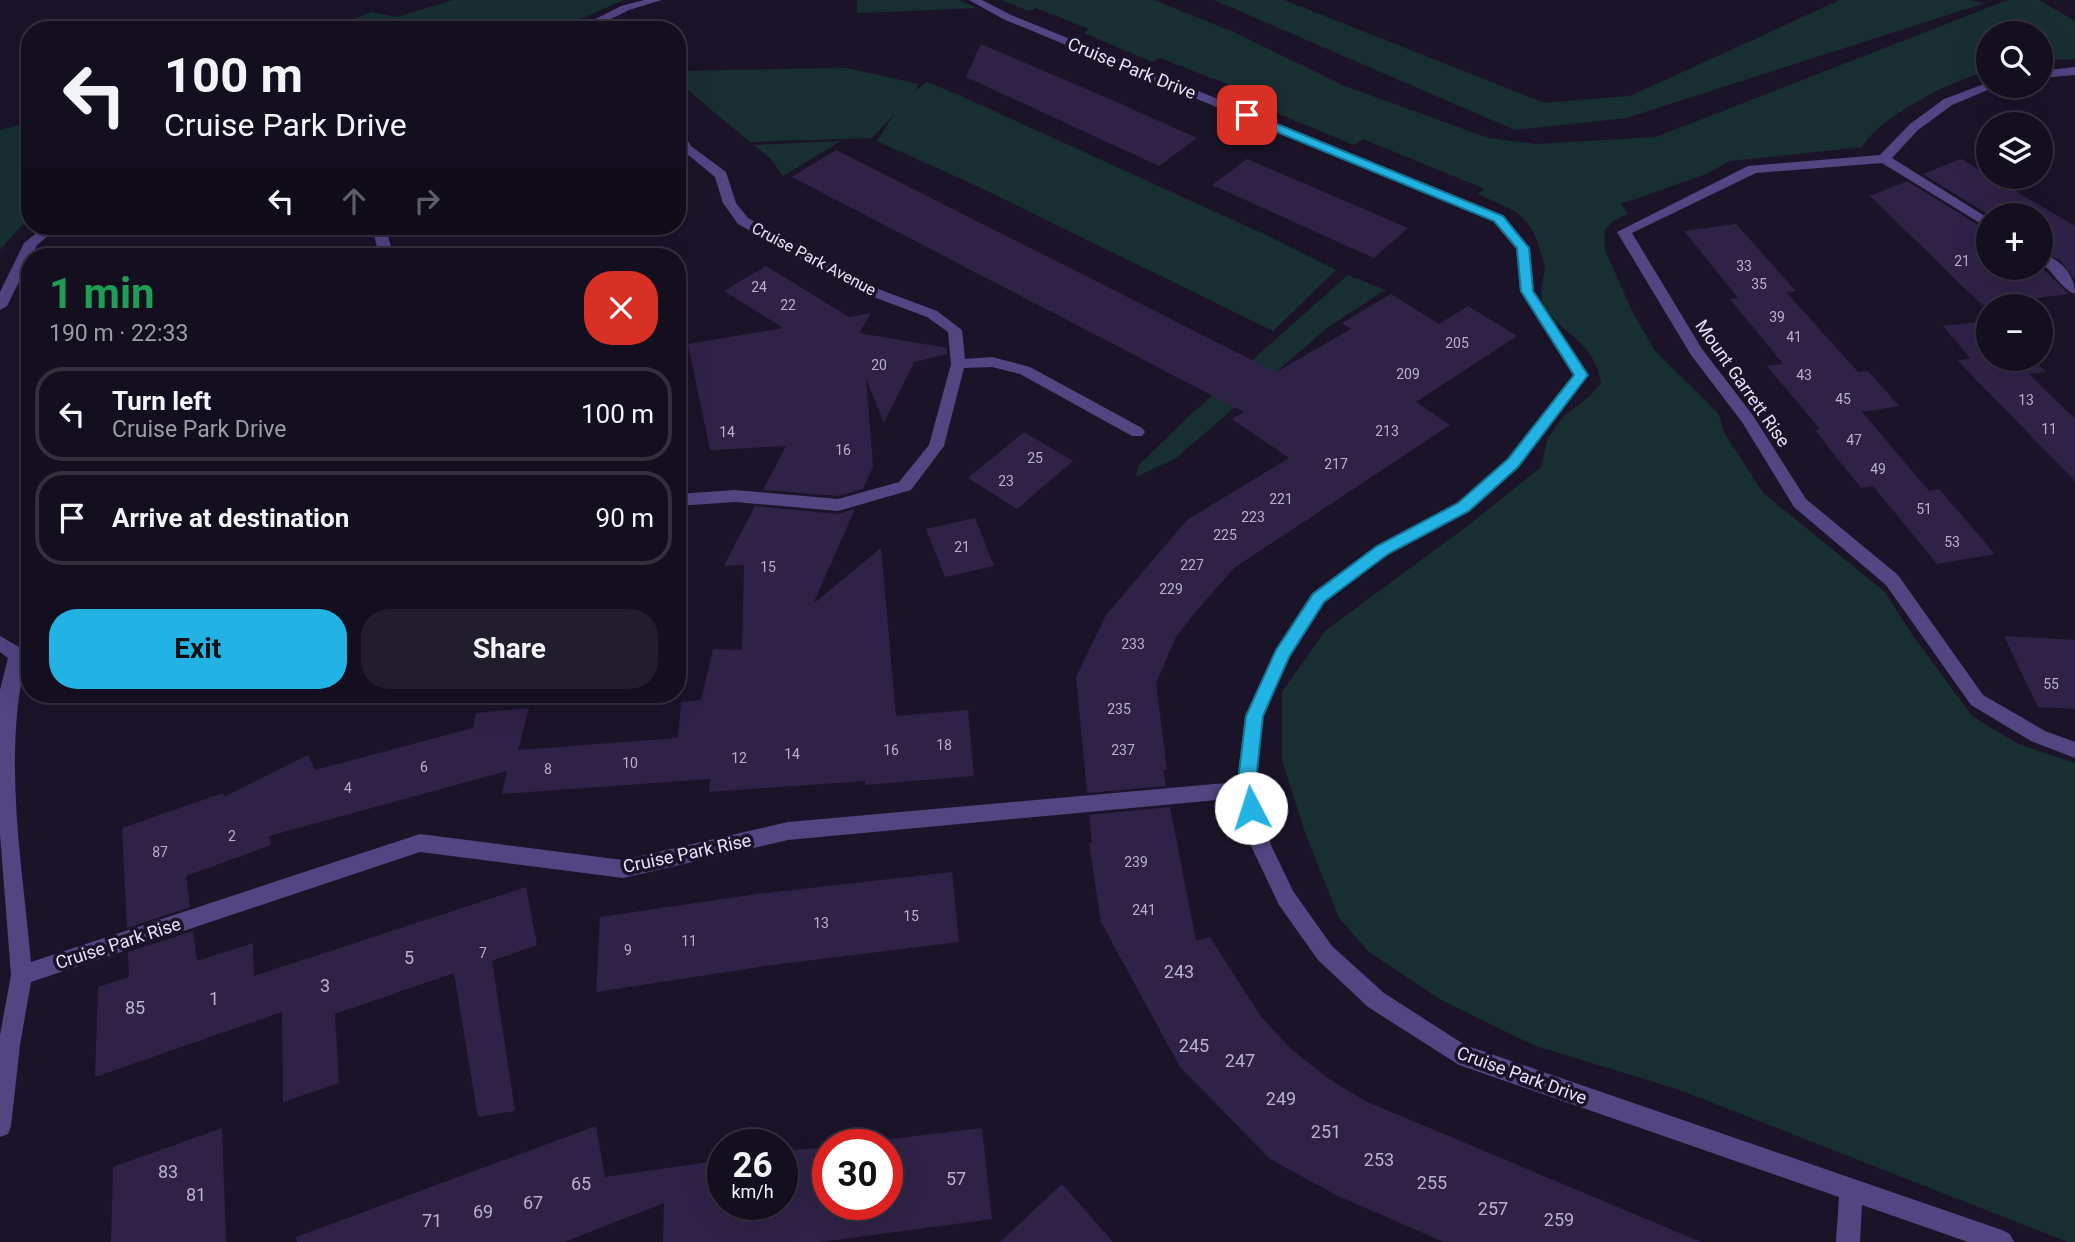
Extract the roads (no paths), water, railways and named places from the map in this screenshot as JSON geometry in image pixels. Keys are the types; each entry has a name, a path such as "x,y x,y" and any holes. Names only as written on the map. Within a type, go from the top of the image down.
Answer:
{"street":[{"path":"598,21 625,8 657,0"},
{"name":"Cruise Park Drive","path":"974,0 1007,17 1498,219 1523,248 1527,291 1581,375 1513,463 1464,507 1382,550 1318,598 1282,654 1254,716 1246,789 1261,846 1286,898 1325,953 1377,1000 1459,1054 2002,1242"},
{"path":"2053,74 2075,71"},
{"path":"1976,92 1948,102 1914,127 1884,159 1916,176 1976,216"},
{"name":"Cruise Park Avenue","path":"686,148 721,175 730,203 743,221 869,290 932,314 955,330 958,364 936,446 905,486 838,505 735,496 686,499"},
{"name":"Mount Garrett Rise","path":"1884,159 1753,169 1624,232 1696,352 1747,418 1800,503 1892,580 1977,700 2038,736 2075,750"},
{"path":"29,248 41,235"},
{"path":"0,306 21,263"},
{"path":"2053,264 2075,290"},
{"path":"958,364 992,362 1025,370 1137,432"},
{"path":"0,643 21,652"},
{"path":"0,1126 9,1045 22,975 5,777 9,690 21,660"},
{"name":"Cruise Park Rise","path":"22,975 420,843 623,869 788,831 1246,789"},
{"path":"1848,1242 1851,1188"}]}
